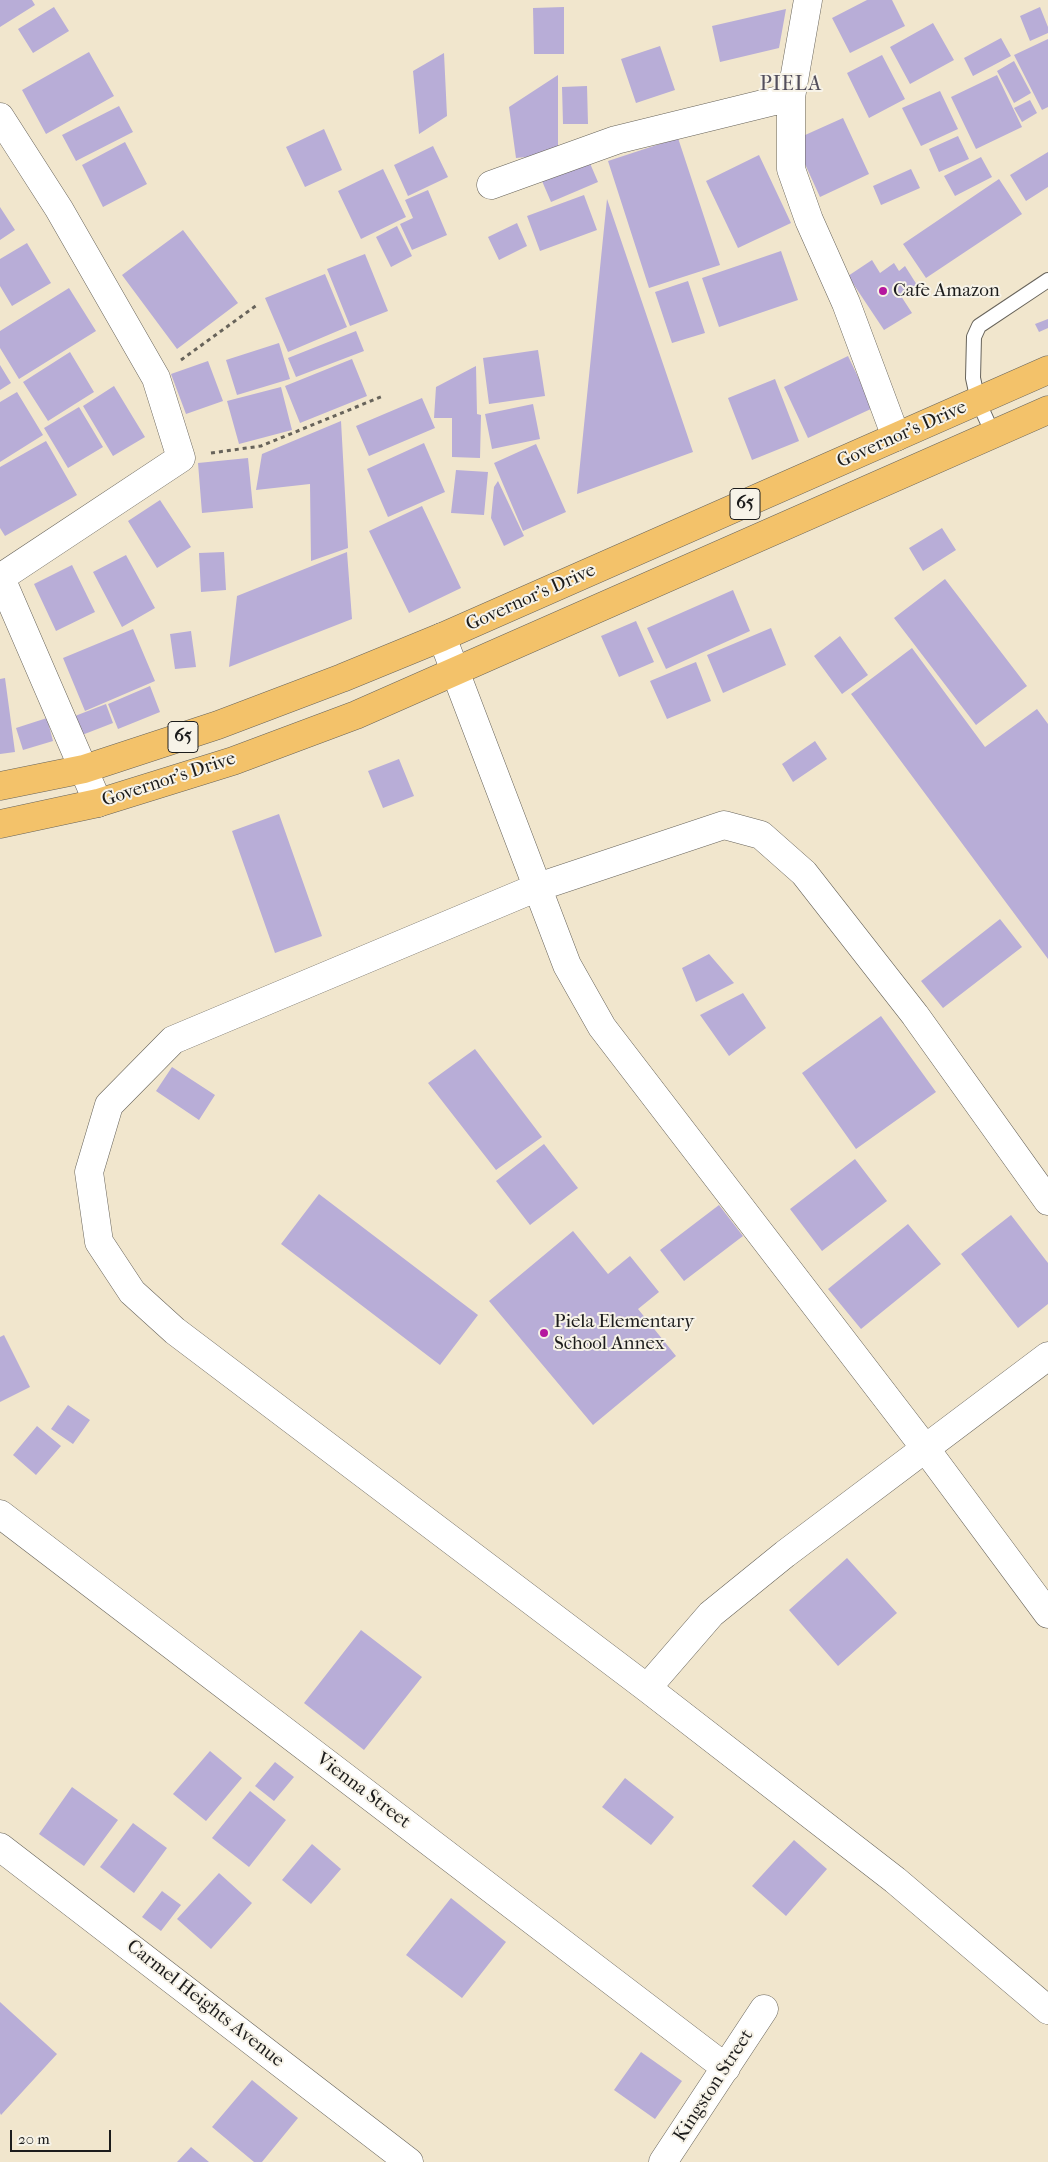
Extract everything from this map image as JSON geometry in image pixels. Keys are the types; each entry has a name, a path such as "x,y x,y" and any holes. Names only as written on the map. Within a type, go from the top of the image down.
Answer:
{"highway":[{"name":"Governor's Drive","path":"0,786 84,769 218,725 442,638 1048,370"},
{"name":"Governor's Drive","path":"0,824 98,803 233,761 356,715 1048,410"},
{"path":"754,500 769,533"}],"street":[{"path":"808,0 791,97 791,169 809,220 846,303 896,437"},
{"path":"491,185 616,140 791,97"},
{"path":"0,117 59,209 156,378 180,458 0,577 98,803"},
{"path":"442,638 567,965 602,1027 925,1448 1048,1614"},
{"path":"1048,1201 915,1015 804,874 761,835 724,825 538,887 173,1040 109,1105 89,1172 99,1242 132,1292 175,1332 647,1688 895,1880 1048,2010"},
{"path":"647,1688 711,1614 785,1554 1048,1356"},
{"name":"Vienna Street","path":"0,1514 726,2068"},
{"name":"Carmel Heights Avenue","path":"0,1847 409,2162"},
{"name":"Kingston Street","path":"663,2162 764,2009"}],"lane":[{"path":"993,434 978,401 973,378 974,337 979,326 1048,280"}],"path":[{"path":"156,378 258,305"},
{"path":"180,458 261,446 383,396"}],"building":[{"path":"0,0 32,0 35,5 0,27"},
{"path":"867,0 892,0 905,26 850,53 832,18"},
{"path":"54,7 69,31 33,53 18,29"},
{"path":"564,7 564,54 534,54 533,8"},
{"path":"1040,7 1048,27 1048,33 1030,41 1020,16"},
{"path":"786,9 779,48 720,62 712,26"},
{"path":"933,23 954,60 910,84 890,47"},
{"path":"1001,38 1011,56 973,76 964,58"},
{"path":"1048,39 1048,107 1042,110 1014,55"},
{"path":"660,46 675,90 636,103 621,59"},
{"path":"89,52 114,96 46,134 22,90"},
{"path":"444,53 447,116 419,134 413,71"},
{"path":"882,55 905,99 869,118 847,73"},
{"path":"1014,61 1031,93 1014,103 997,71"},
{"path":"558,75 558,154 516,158 509,107"},
{"path":"997,75 1022,127 976,149 951,97"},
{"path":"587,86 588,124 563,124 562,87"},
{"path":"940,91 958,129 921,146 902,108"},
{"path":"1030,100 1037,113 1022,122 1014,108"},
{"path":"119,106 133,132 76,161 62,135"},
{"path":"843,118 869,174 820,197 794,140"},
{"path":"324,129 342,170 305,187 286,147"},
{"path":"958,136 969,159 939,172 929,149"},
{"path":"678,138 720,265 649,288 608,161"},
{"path":"125,142 147,184 103,207 82,165"},
{"path":"433,146 448,177 408,196 394,165"},
{"path":"1048,152 1048,187 1026,201 1010,175"},
{"path":"586,154 598,182 551,202 539,174"},
{"path":"759,155 791,223 738,248 706,181"},
{"path":"981,157 992,177 955,196 944,176"},
{"path":"383,169 406,217 361,239 338,191"},
{"path":"911,169 920,188 881,205 873,186"},
{"path":"999,179 1022,214 926,278 903,244"},
{"path":"428,190 447,235 412,250 400,224 413,218 405,200"},
{"path":"584,195 597,230 540,251 527,216"},
{"path":"607,199 693,452 577,494"},
{"path":"0,207 15,230 0,240"},
{"path":"517,223 527,246 499,260 488,237"},
{"path":"397,226 412,256 391,267 376,237"},
{"path":"183,230 238,303 177,349 122,275"},
{"path":"27,243 51,283 12,306 0,286 0,259"},
{"path":"781,251 798,300 719,327 702,278"},
{"path":"365,254 388,311 350,326 327,269"},
{"name":"Cafe Amazon","path":"872,260 880,273 894,263 899,271 905,266 917,285 901,296 912,313 884,330 848,276"},
{"path":"325,274 347,327 288,352 265,298"},
{"path":"688,281 705,333 672,343 655,292"},
{"path":"69,288 96,331 19,379 0,348 0,331"},
{"path":"1048,319 1048,328 1039,332 1035,324"},
{"path":"356,331 364,351 296,377 288,358"},
{"path":"279,343 290,379 237,395 226,360"},
{"path":"538,350 545,396 489,404 483,358"},
{"path":"70,352 94,392 48,421 23,382"},
{"path":"848,356 873,408 808,438 784,387"},
{"path":"352,359 367,396 300,423 285,386"},
{"path":"208,361 223,401 186,414 171,374"},
{"path":"0,365 11,383 0,390"},
{"path":"476,366 477,414 481,415 480,458 452,457 452,418 434,418 436,387"},
{"path":"775,379 799,441 752,460 728,398"},
{"path":"114,386 145,437 113,456 83,406"},
{"path":"281,387 292,430 239,444 227,401"},
{"path":"17,392 43,435 0,462 0,402"},
{"path":"422,398 435,428 369,456 356,426"},
{"path":"533,404 540,439 492,449 485,414"},
{"path":"79,407 103,447 68,468 44,428"},
{"path":"341,421 348,548 311,561 310,484 256,490 262,454"},
{"path":"46,441 77,495 5,536 0,528 0,467"},
{"path":"424,443 445,492 388,517 367,469"},
{"path":"536,444 566,512 523,531 494,463"},
{"path":"248,458 253,508 202,513 198,463"},
{"path":"456,470 488,472 484,515 451,513"},
{"path":"498,481 524,536 504,546 491,518 494,487"},
{"path":"160,500 191,547 157,568 128,521"},
{"path":"422,506 461,588 409,613 369,531"},
{"path":"942,528 956,550 923,571 909,548"},
{"path":"224,552 226,590 201,592 199,553"},
{"path":"347,552 352,619 229,667 237,596"},
{"path":"126,555 155,608 122,627 93,572"},
{"path":"72,565 95,612 56,631 34,584"},
{"path":"945,579 1027,686 976,725 894,618"},
{"path":"733,590 750,631 666,669 647,628"},
{"path":"636,621 654,662 619,677 601,636"},
{"path":"771,628 786,665 723,693 707,655"},
{"path":"133,629 155,681 85,711 63,658"},
{"path":"191,631 196,667 175,669 170,634"},
{"path":"840,636 868,675 842,694 814,656"},
{"path":"912,648 985,747 1037,709 1048,724 1048,959 851,694"},
{"path":"696,662 711,701 667,719 650,681"},
{"path":"5,678 15,752 0,754 0,679"},
{"path":"150,686 160,712 118,729 108,704"},
{"path":"106,704 113,723 82,735 75,716"},
{"path":"47,718 53,741 23,750 16,728"},
{"path":"815,741 827,759 793,782 782,764"},
{"path":"399,759 414,796 383,808 368,771"},
{"path":"279,814 322,936 275,953 232,831"},
{"path":"1000,919 1022,947 943,1008 921,981"},
{"path":"709,954 734,983 696,1002 682,968"},
{"path":"743,993 766,1028 729,1056 700,1015"},
{"path":"881,1016 936,1092 856,1149 802,1073"},
{"path":"475,1049 542,1137 496,1170 428,1083"},
{"path":"172,1067 215,1095 199,1120 156,1091"},
{"path":"544,1144 578,1188 530,1225 496,1181"},
{"path":"855,1159 887,1201 822,1251 790,1209"},
{"path":"319,1194 478,1315 440,1365 281,1244"},
{"path":"719,1205 743,1236 684,1281 660,1250"},
{"path":"1011,1215 1048,1263 1048,1304 1018,1328 961,1254"},
{"path":"908,1224 941,1264 861,1329 828,1289"},
{"path":"573,1231 608,1274 630,1256 659,1292 638,1309 676,1356 593,1425 489,1301"},
{"path":"4,1335 30,1387 0,1402 0,1337"},
{"path":"68,1405 90,1420 73,1444 51,1429"},
{"path":"37,1426 61,1446 36,1475 13,1455"},
{"path":"847,1558 897,1613 838,1666 789,1610"},
{"path":"361,1630 422,1677 364,1750 304,1703"},
{"path":"210,1751 242,1778 206,1821 173,1794"},
{"path":"275,1762 294,1777 274,1801 255,1786"},
{"path":"625,1778 674,1817 651,1845 602,1807"},
{"path":"72,1787 118,1820 84,1866 39,1834"},
{"path":"250,1791 286,1820 249,1867 212,1838"},
{"path":"133,1823 167,1848 134,1893 100,1867"},
{"path":"794,1840 827,1869 786,1916 752,1886"},
{"path":"312,1844 341,1869 311,1904 282,1880"},
{"path":"219,1873 252,1903 211,1949 177,1919"},
{"path":"162,1891 181,1905 161,1931 142,1917"},
{"path":"451,1898 506,1942 462,1998 406,1955"},
{"path":"0,2002 57,2054 1,2115 0,2113"},
{"path":"641,2052 682,2081 655,2119 614,2090"},
{"path":"252,2080 298,2118 262,2162 254,2162 212,2127"},
{"path":"191,2147 209,2162 177,2162"}],"place":[{"name":"Cafe Amazon","path":"883,291"},
{"name":"Piela Elementary School Annex","path":"544,1333"}],"district":[{"name":"PIELA","path":"791,85"}]}
